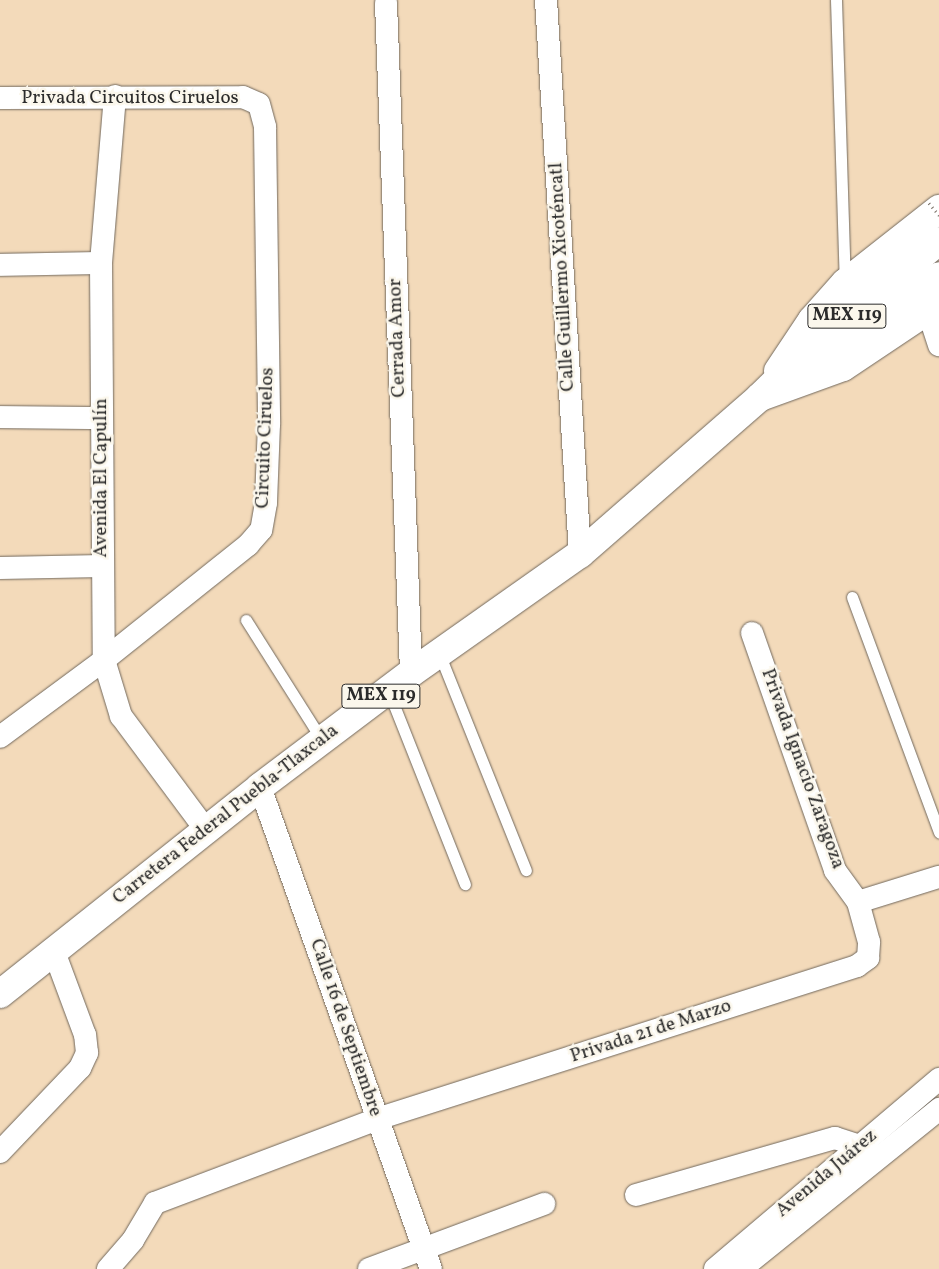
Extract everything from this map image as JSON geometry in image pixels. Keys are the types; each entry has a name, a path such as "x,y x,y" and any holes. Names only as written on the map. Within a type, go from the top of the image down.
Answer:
{"main road":[{"name":"Carretera Federal Puebla-Tlaxcala","path":"760,397 812,320 845,283 934,206"},
{"name":"Carretera Federal Puebla-Tlaxcala","path":"0,994 53,948 260,787 411,673 580,554 760,397 818,340 939,241"},
{"name":"Carretera Federal Puebla-Tlaxcala","path":"760,397 928,303 939,276"}],"street":[{"name":"Calle Guillermo Xicoténcatl","path":"546,0 580,554"},
{"name":"Cerrada Amor","path":"386,3 411,673"},
{"name":"Privada Circuitos Ciruelos","path":"0,98 115,96 243,97 259,104"},
{"name":"Avenida El Capulín","path":"115,96 101,263 104,660 121,716 206,830"},
{"name":"Circuito Ciruelos","path":"3,731 104,660 248,544 260,530 266,503 270,424 265,127 259,104"},
{"path":"0,265 101,263"},
{"path":"900,271 928,303 939,345"},
{"path":"0,417 101,418"},
{"path":"0,568 103,566"},
{"name":"Privada Ignacio Zaragoza","path":"752,633 836,870 858,902"},
{"name":"Calle 16 de Septiembre","path":"260,787 427,1260"},
{"path":"858,902 939,877"},
{"name":"Privada 21 de Marzo","path":"377,1119 857,966 868,958 869,942 858,902"},
{"path":"0,1152 80,1068 87,1053 85,1035 53,948"},
{"name":"Avenida Juárez","path":"715,1269 939,1079"},
{"name":"Avenida Juárez","path":"741,1269 939,1109"},
{"path":"108,1269 133,1240 155,1203 377,1119"},
{"path":"636,1195 834,1138 859,1146 874,1163"},
{"path":"368,1269 427,1260 544,1204"}],"lane":[{"path":"836,0 845,283"},
{"path":"852,597 939,832"},
{"path":"246,620 322,740"},
{"path":"439,653 526,870"},
{"path":"388,690 465,884"}],"path":[{"path":"934,206 939,215"}]}
